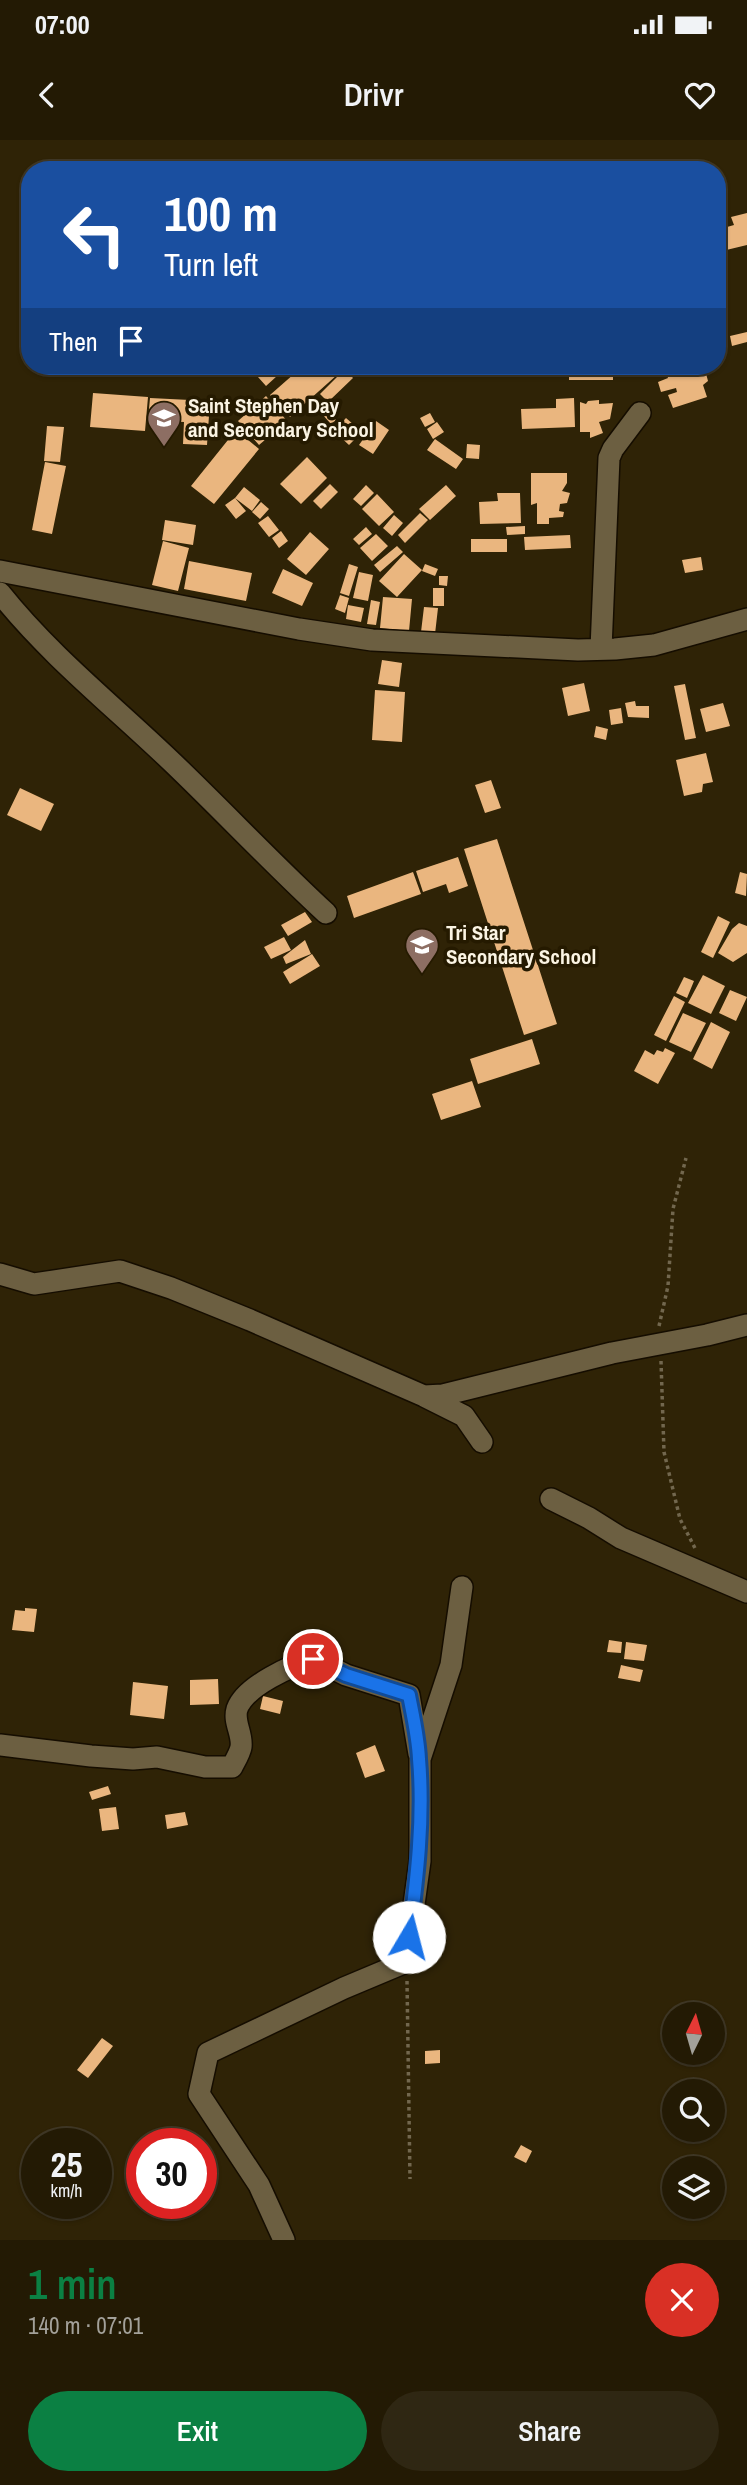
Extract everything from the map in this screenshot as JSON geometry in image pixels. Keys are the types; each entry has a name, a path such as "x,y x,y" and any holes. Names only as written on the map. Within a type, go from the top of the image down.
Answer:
{"street":[{"path":"601,649 609,458 640,414"},
{"path":"0,571 299,629 372,640 601,649 653,645 747,619"},
{"path":"0,593 59,658 174,764 326,913"},
{"path":"0,1274 34,1284 120,1271 250,1320 424,1396 464,1416 482,1442"},
{"path":"424,1396 443,1395 747,1325"},
{"path":"551,1499 621,1538 747,1592"},
{"path":"419,1759 452,1665 462,1587"},
{"path":"0,1745 91,1756 133,1759 157,1757 205,1767 232,1767 241,1746 236,1720 237,1707 256,1686 298,1664 313,1659 346,1675 409,1695 419,1759 420,1861 406,1962 208,2053 199,2094 259,2185 284,2240"}],"path":[{"path":"686,1158 673,1209 668,1286 659,1322 664,1393 662,1423 664,1452 680,1519 709,1574"},
{"path":"406,1962 410,2179"}],"building":[{"path":"747,213 747,245 726,250 726,218 727,227 734,225 731,217"},
{"path":"747,332 747,342 732,346 730,336"},
{"path":"256,375 278,375 266,386"},
{"path":"293,375 337,375 290,417 270,395"},
{"path":"339,375 350,375 353,378 328,402 320,394"},
{"path":"569,375 613,375 613,380 569,380"},
{"path":"667,375 706,375 708,381 703,385 707,397 673,408 668,395 677,392 676,388 661,392 658,382 668,378"},
{"path":"93,393 148,397 145,431 90,427"},
{"path":"266,396 287,421 259,445 238,421"},
{"path":"150,398 210,401 207,445 183,444 184,422 148,420"},
{"path":"574,398 575,427 522,429 521,409 556,408 556,399"},
{"path":"599,400 599,404 613,403 610,419 599,422 603,433 590,438 590,432 580,432 580,402 586,404 588,401"},
{"path":"327,410 336,420 331,424 322,414"},
{"path":"430,413 435,422 425,427 420,418"},
{"path":"346,418 362,432 349,445 334,431"},
{"path":"376,421 389,430 373,454 359,445"},
{"path":"437,422 444,432 433,439 427,429"},
{"path":"47,426 64,427 60,462 44,461"},
{"path":"236,430 259,449 214,504 191,486"},
{"path":"435,439 463,459 456,469 427,450"},
{"path":"467,444 480,445 479,459 466,458"},
{"path":"307,457 327,478 301,504 280,484"},
{"path":"45,462 66,466 52,534 32,530"},
{"path":"531,473 567,473 567,483 562,491 570,493 567,503 560,504 559,511 564,512 563,517 549,518 549,524 537,524 537,503 531,505"},
{"path":"330,484 338,492 321,509 313,501"},
{"path":"366,485 374,493 361,506 353,499"},
{"path":"446,485 456,496 430,520 419,509"},
{"path":"244,487 260,500 252,511 235,498"},
{"path":"497,493 520,493 521,523 480,524 479,502 498,501"},
{"path":"377,494 394,512 379,526 362,509"},
{"path":"235,498 246,511 236,519 225,505"},
{"path":"261,502 269,509 260,519 252,512"},
{"path":"420,513 428,520 405,543 398,535"},
{"path":"394,515 403,523 392,536 383,528"},
{"path":"268,516 279,530 269,537 258,523"},
{"path":"165,520 196,525 193,545 162,540"},
{"path":"525,526 525,534 507,535 506,527"},
{"path":"366,527 372,534 359,545 353,539"},
{"path":"281,531 288,541 279,548 272,538"},
{"path":"310,532 329,549 306,575 287,559"},
{"path":"376,534 388,546 372,561 360,548"},
{"path":"570,535 571,548 525,550 524,537"},
{"path":"471,539 507,539 507,552 471,552"},
{"path":"163,541 189,548 178,591 152,585"},
{"path":"397,546 403,552 380,572 374,565"},
{"path":"404,554 422,570 397,597 379,581"},
{"path":"701,557 703,570 685,573 682,560"},
{"path":"189,561 252,573 246,601 184,589"},
{"path":"349,564 358,567 349,596 340,593"},
{"path":"425,564 438,569 435,576 422,571"},
{"path":"283,569 313,583 302,606 272,593"},
{"path":"359,572 373,575 368,601 353,598"},
{"path":"439,576 448,576 447,586 439,585"},
{"path":"433,588 444,588 444,606 433,606"},
{"path":"340,595 349,598 345,613 335,609"},
{"path":"383,597 412,599 409,631 380,628"},
{"path":"371,600 380,602 376,625 367,624"},
{"path":"348,605 364,608 361,622 346,619"},
{"path":"424,607 438,608 435,634 421,632"},
{"path":"382,660 402,663 399,687 378,684"},
{"path":"584,683 590,711 568,716 562,688"},
{"path":"685,684 696,738 685,740 674,686"},
{"path":"375,690 405,692 402,742 372,740"},
{"path":"635,701 636,706 649,706 649,718 628,717 625,703"},
{"path":"723,703 730,726 706,732 700,709"},
{"path":"621,708 623,723 611,725 609,710"},
{"path":"596,726 608,729 606,740 594,737"},
{"path":"706,753 713,782 703,784 702,792 684,796 676,760"},
{"path":"491,780 501,808 485,813 475,785"},
{"path":"20,788 54,804 41,831 7,815"},
{"path":"497,839 557,1024 524,1035 464,849"},
{"path":"458,857 468,886 449,893 446,884 423,892 416,871"},
{"path":"413,872 421,894 354,918 347,896"},
{"path":"740,872 747,874 746,896 735,893"},
{"path":"305,912 312,922 288,936 281,925"},
{"path":"718,916 730,922 713,958 701,952"},
{"path":"739,923 747,926 747,953 733,962 718,953 732,929"},
{"path":"284,937 291,950 271,959 264,947"},
{"path":"305,940 311,954 286,964 283,957"},
{"path":"312,954 320,966 290,984 283,972"},
{"path":"703,975 725,986 711,1014 688,1003"},
{"path":"684,977 694,981 687,998 676,993"},
{"path":"730,990 747,997 736,1021 719,1013"},
{"path":"674,996 685,1002 666,1041 654,1035"},
{"path":"683,1013 706,1023 691,1052 669,1042"},
{"path":"711,1022 730,1032 712,1069 693,1059"},
{"path":"532,1039 540,1064 478,1084 470,1059"},
{"path":"665,1048 675,1053 658,1084 634,1071 645,1050 654,1055 657,1050 663,1052"},
{"path":"472,1081 481,1107 441,1120 432,1094"},
{"path":"25,1608 37,1609 34,1632 12,1630 15,1610 25,1611"},
{"path":"609,1640 622,1642 621,1653 607,1652"},
{"path":"626,1642 647,1645 644,1661 624,1659"},
{"path":"621,1665 643,1670 640,1682 618,1678"},
{"path":"218,1679 219,1704 190,1705 190,1680"},
{"path":"133,1682 168,1686 164,1719 130,1715"},
{"path":"263,1696 283,1701 280,1714 260,1709"},
{"path":"375,1745 385,1771 365,1778 356,1753"},
{"path":"108,1786 111,1794 92,1800 89,1792"},
{"path":"116,1807 119,1829 102,1831 99,1809"},
{"path":"185,1812 188,1825 167,1829 165,1815"},
{"path":"102,2038 113,2046 88,2078 77,2070"},
{"path":"440,2050 440,2063 425,2064 425,2051"},
{"path":"521,2145 532,2151 526,2163 514,2157"}],"place":[{"name":"Saint Stephen Day and Secondary School","path":"164,448"},
{"name":"Tri Star Secondary School","path":"422,975"}],"route":[{"path":"313,1659 346,1675 409,1695 419,1759 420,1861 409,1937"}]}
